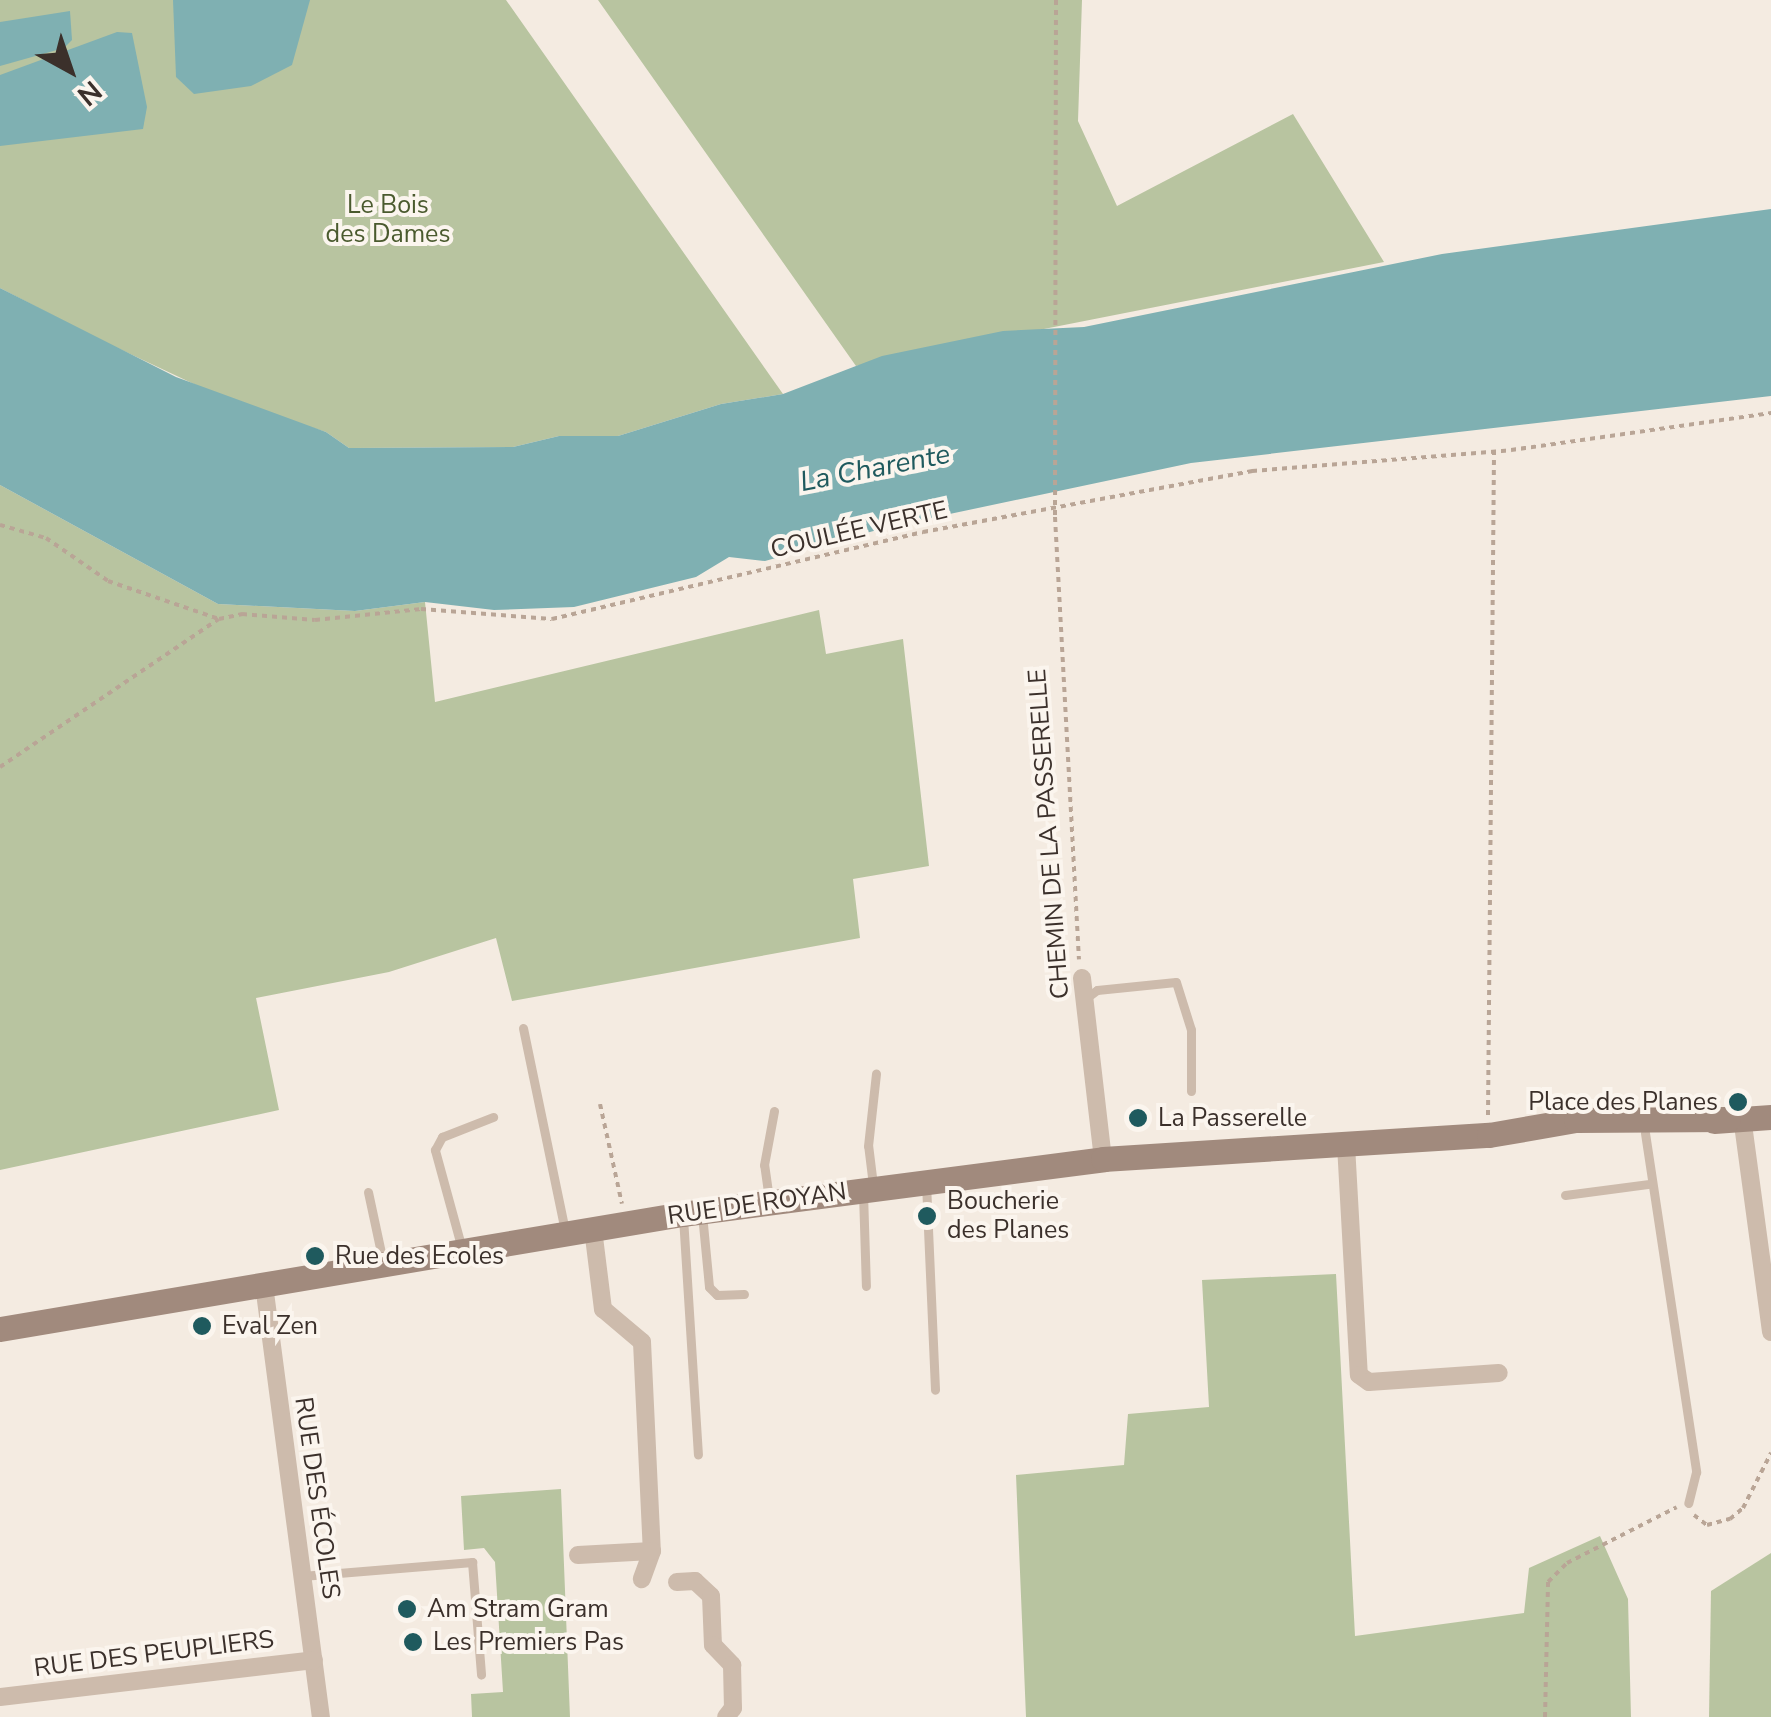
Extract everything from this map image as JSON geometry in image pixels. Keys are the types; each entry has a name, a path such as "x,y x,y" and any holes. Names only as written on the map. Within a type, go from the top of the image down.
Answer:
{"main road":[{"name":"RUE DE ROYAN","path":"0,1329 593,1228 1103,1159 1490,1135 1596,1119 1771,1117"},
{"name":"RUE DE ROYAN","path":"1520,1131 1645,1133 1735,1118"}],"street":[{"name":"CHEMIN DE LA PASSERELLE","path":"1082,978 1103,1159"},
{"path":"1735,1118 1771,1332"},
{"path":"1346,1145 1360,1375 1370,1382 1499,1373"},
{"path":"593,1228 603,1309 642,1342 652,1551 642,1579"},
{"name":"RUE DES ÉCOLES","path":"264,1285 321,1717"},
{"path":"578,1556 652,1551"},
{"path":"677,1582 695,1581 711,1596 713,1645 732,1665 733,1708 726,1717"},
{"name":"RUE DES PEUPLIERS","path":"0,1697 314,1660"}],"lane":[{"path":"1084,999 1097,990 1176,982 1191,1030 1192,1091"},
{"path":"523,1028 566,1233"},
{"path":"866,1286 868,1146 876,1072"},
{"path":"770,1202 764,1165 774,1111"},
{"path":"462,1252 435,1150 442,1137 493,1117"},
{"path":"1645,1133 1649,1184 1696,1472 1688,1503"},
{"path":"926,1181 935,1390"},
{"path":"1565,1195 1649,1184"},
{"path":"368,1192 384,1265"},
{"path":"692,1213 709,1287 717,1295 744,1294"},
{"path":"692,1213 698,1455"},
{"path":"302,1576 472,1562 481,1674"}],"path":[{"name":"CHEMIN DE LA PASSERELLE","path":"1056,0 1053,312 1058,506 1082,978"},
{"name":"COULÉE VERTE","path":"0,525 46,538 108,581 219,618 378,618 421,609 552,619 1058,506 1252,472 1494,451 1771,414"},
{"path":"1490,1135 1494,451"},
{"path":"0,768 219,618"},
{"path":"600,1104 626,1223"},
{"path":"1544,1717 1548,1582 1568,1564 1688,1503 1707,1525 1730,1519 1742,1508 1771,1453"}],"green space":[{"name":"Le Bois des Dames","path":"0,0 506,0 783,394 721,404 618,436 559,436 513,447 349,448 326,432 232,402 92,336 0,288"},
{"path":"598,0 1082,0 1078,121 1117,206 1293,114 1384,262 856,366"},
{"path":"0,485 218,604 355,611 425,602 435,702 819,610 826,654 903,639 929,866 853,879 860,938 512,1001 496,938 389,972 256,998 279,1110 0,1170"},
{"path":"1336,1274 1355,1636 1524,1613 1529,1568 1600,1536 1628,1599 1631,1717 1026,1717 1016,1475 1124,1465 1128,1414 1209,1407 1202,1280"},
{"path":"561,1489 570,1717 472,1717 471,1694 503,1692 495,1562 484,1548 464,1550 461,1496"},
{"path":"1771,1553 1771,1717 1709,1717 1711,1591"}],"water":[{"path":"173,0 310,0 292,65 251,86 194,94 176,77"},
{"path":"70,11 72,40 64,48 0,66 0,22"},
{"path":"117,32 132,33 147,107 143,129 0,146 0,75"},
{"name":"La Charente","path":"1771,209 1771,396 1191,463 888,527 765,561 729,557 696,577 574,607 494,610 425,602 355,611 218,604 0,485 0,288 176,377 326,432 349,448 513,447 559,436 618,436 721,404 783,394 882,356 1003,331 1084,327 1442,254"}],"place":[{"name":"Place des Planes","path":"1738,1102"},
{"name":"La Passerelle","path":"1138,1118"},
{"name":"Boucherie des Planes","path":"927,1216"},
{"name":"Rue des Ecoles","path":"315,1256"},
{"name":"Eval Zen","path":"202,1326"},
{"name":"Am Stram Gram","path":"407,1609"},
{"name":"Les Premiers Pas","path":"413,1642"}]}
